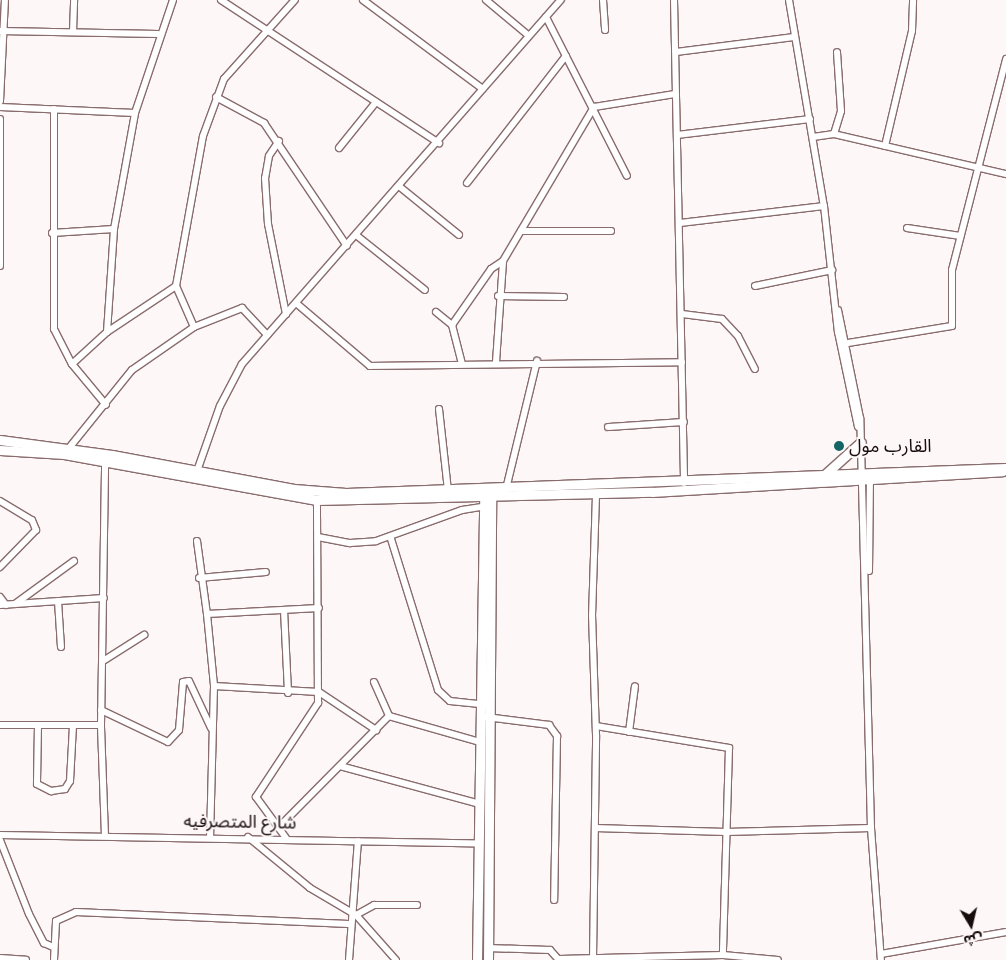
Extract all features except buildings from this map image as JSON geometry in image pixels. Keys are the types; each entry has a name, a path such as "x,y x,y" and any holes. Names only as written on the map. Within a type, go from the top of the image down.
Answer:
{"street":[{"path":"0,101 2,30 5,0"},
{"path":"73,32 74,0"},
{"path":"107,332 114,229 135,113 158,34 173,0"},
{"path":"220,0 264,31 440,143"},
{"path":"194,328 176,286 196,162 216,97 232,67 295,0"},
{"path":"363,0 483,89"},
{"path":"486,0 528,35"},
{"path":"196,474 234,378 267,335 440,143 528,35 561,0"},
{"path":"603,0 605,30"},
{"path":"674,0 684,483"},
{"path":"789,0 824,206 838,310 848,343 866,477 871,828 881,957 1006,932"},
{"path":"885,146 912,31 913,0"},
{"path":"546,17 627,176"},
{"path":"2,30 158,34"},
{"path":"676,52 794,37"},
{"path":"834,134 841,111 837,52"},
{"path":"467,182 566,56"},
{"path":"848,343 951,328 950,281 975,168 1006,59"},
{"path":"496,362 498,296 503,261 594,108 675,94"},
{"path":"216,97 253,114 279,141 347,246"},
{"path":"339,148 376,102"},
{"path":"0,107 135,113"},
{"path":"54,109 52,233 54,329 72,364 106,404"},
{"path":"0,119 0,266"},
{"path":"677,135 810,119"},
{"path":"813,137 834,134 1006,174"},
{"path":"279,141 269,156 266,187 268,224 286,314"},
{"path":"400,187 459,234"},
{"path":"680,223 824,206"},
{"path":"907,228 960,236"},
{"path":"52,233 114,229"},
{"path":"521,231 611,231"},
{"path":"356,235 425,290"},
{"path":"452,324 490,269 503,261"},
{"path":"755,286 832,270"},
{"path":"72,364 107,332 176,286"},
{"path":"498,296 564,297"},
{"path":"296,303 370,366 537,361 682,362"},
{"path":"69,448 132,370 194,328 242,308 267,335"},
{"path":"838,310 838,332 859,430"},
{"path":"436,312 452,324 462,364"},
{"path":"682,314 722,319 738,336 755,369"},
{"path":"506,489 537,361"},
{"path":"439,409 448,490"},
{"path":"608,426 684,422"},
{"path":"0,440 69,448 317,500 487,493 596,494 1006,470"},
{"path":"822,477 861,442"},
{"path":"0,450 105,462 316,491 448,490 487,493 506,489 866,477"},
{"path":"105,462 101,725 105,836"},
{"path":"477,960 480,843 482,508 487,493"},
{"path":"487,493 490,717 488,960"},
{"path":"593,959 596,726 592,616 596,494"},
{"path":"286,838 281,825 256,797 314,713 320,692 317,500"},
{"path":"0,501 32,520 36,530 0,567"},
{"path":"318,537 350,543 391,539 462,510 482,508"},
{"path":"391,539 438,690 450,701 480,704"},
{"path":"196,541 199,578 207,614 214,686 210,837"},
{"path":"15,604 74,561"},
{"path":"199,578 266,572"},
{"path":"0,597 3,605 104,598"},
{"path":"58,601 61,647"},
{"path":"207,614 319,608"},
{"path":"284,610 288,693"},
{"path":"103,661 144,635"},
{"path":"102,710 168,742 179,730 183,682 189,681 212,729"},
{"path":"374,682 389,716"},
{"path":"214,686 288,693 320,692 376,730"},
{"path":"629,732 635,686"},
{"path":"281,825 389,716"},
{"path":"389,716 480,742"},
{"path":"480,717 549,725 557,736 554,900"},
{"path":"0,725 101,725"},
{"path":"38,725 37,784 51,791 65,789 70,781 73,725"},
{"path":"596,726 728,748 723,955"},
{"path":"340,766 480,804"},
{"path":"595,828 726,832 871,828"},
{"name":"شارع المتصرفيه","path":"0,835 248,837 480,843"},
{"path":"248,837 310,888 356,915 396,960"},
{"path":"0,840 29,914 44,943 53,947"},
{"path":"356,915 358,841"},
{"path":"349,960 349,924 356,915 374,905 418,905"},
{"path":"54,960 53,947 56,921 76,912 349,924"},
{"path":"488,948 550,950 559,960 667,959 723,955 778,960"},
{"path":"0,958 26,960"}],"place":[{"name":"القارب مول","path":"839,446"}]}
